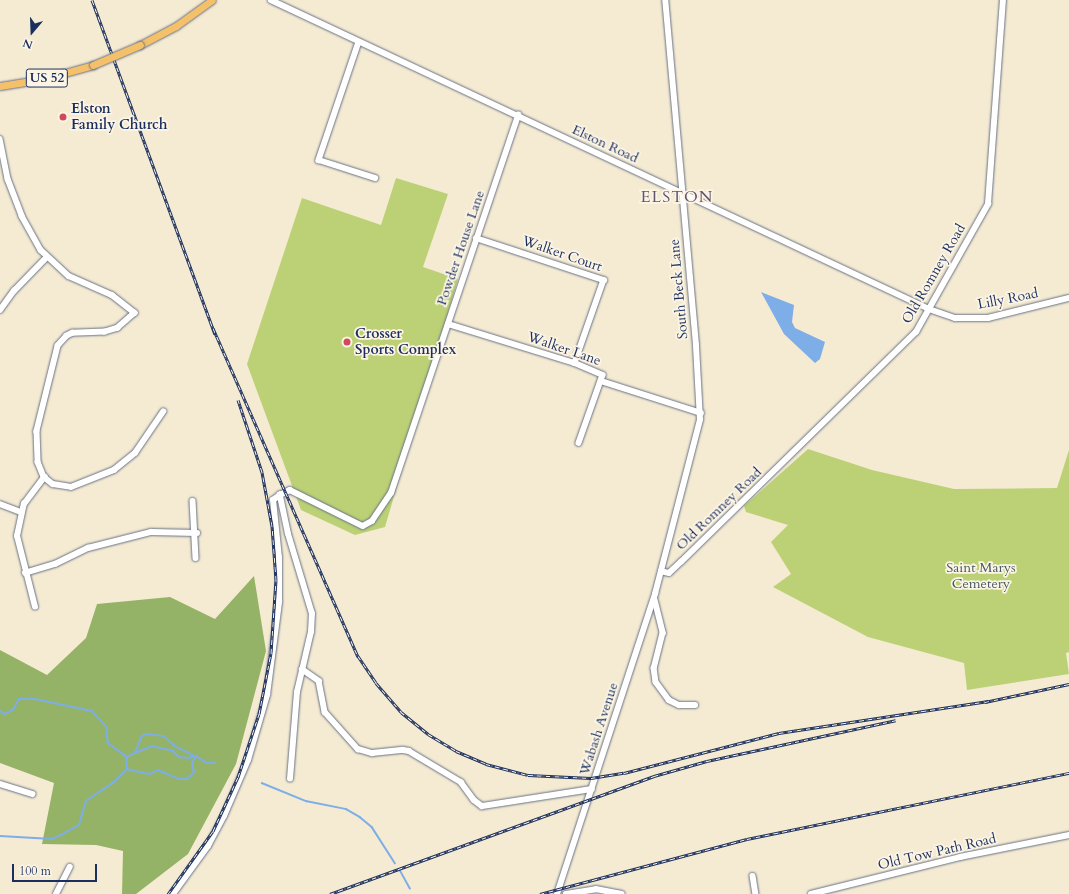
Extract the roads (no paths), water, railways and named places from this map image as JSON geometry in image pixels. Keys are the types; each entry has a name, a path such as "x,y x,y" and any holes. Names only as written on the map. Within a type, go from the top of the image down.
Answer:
{"main road":[{"name":"US 52","path":"0,86 43,79 94,65 140,45 176,26 212,0"}],"street":[{"name":"Elston Road","path":"271,0 929,309"},
{"name":"South Beck Lane","path":"661,571 701,413 665,0"},
{"name":"Old Romney Road","path":"661,571 669,573 736,510 916,332 988,204 1003,0"},
{"path":"359,42 319,160 375,178"},
{"name":"Powder House Lane","path":"280,495 290,490 363,526 372,521 391,493 518,115"},
{"path":"0,139 0,146 8,179 24,223 46,257 69,276 112,295 135,313 118,328 100,332 74,333 66,336 58,346 37,430 38,462 44,477 53,484 70,487 114,470 135,453 163,412"},
{"name":"Walker Court","path":"476,238 604,280 575,363"},
{"path":"0,310 14,291 46,257"},
{"name":"Lilly Road","path":"929,309 956,318 988,318 1069,298"},
{"name":"Walker Lane","path":"448,324 575,363 603,375 579,443"},
{"path":"601,381 701,413"},
{"path":"35,607 25,573 17,536 21,512 27,499 44,477"},
{"path":"173,894 208,846 227,810 248,760 267,695 279,602 279,558 273,500 280,495 288,534 312,614 311,632 295,703 290,779"},
{"path":"193,501 197,533 196,558"},
{"path":"0,504 21,512"},
{"path":"25,573 54,564 88,548 151,532 197,533"},
{"name":"Wabash Avenue","path":"557,894 655,594 661,571"},
{"path":"655,594 656,611 662,622 663,633 654,668 656,682 669,700 679,704 695,705"},
{"path":"302,669 319,681 325,712 358,749 372,753 403,750 410,751 461,782 474,800 482,806 592,788"},
{"path":"0,784 32,794"},
{"name":"Old Tow Path Road","path":"811,894 960,858 1069,835"},
{"path":"56,894 70,868"},
{"path":"753,876 756,894"},
{"path":"566,894 596,889 622,894"}],"water":[{"path":"761,292 794,305 792,322 795,328 825,342 820,359 815,363 784,334"}],"waterway":[{"path":"0,711 5,714 13,710 19,699 35,699 92,711 107,727 108,743 127,757 127,769 135,771 150,774 158,770 179,779 188,779 194,772 192,763 196,756 207,763 215,763"},
{"path":"127,757 135,753 142,736 147,734 164,736 175,746 195,756"},
{"path":"135,753 152,746 173,751 179,757 189,758 194,756"},
{"path":"0,836 52,839 63,834 79,825 86,801 114,782 127,769"},
{"path":"262,783 306,801 346,809 360,817 372,827 395,863"},
{"path":"400,870 410,888"}],"railway":[{"path":"92,0 215,334"},
{"path":"213,328 358,656 376,683 401,712 428,734 456,751 486,764 528,775 591,778 624,773 779,733 989,701"},
{"path":"168,894 213,831 238,777 259,714 271,653 276,580 272,526 262,472 238,400"},
{"path":"985,702 1069,684"},
{"path":"330,894 654,776 707,761 896,720"},
{"path":"540,894 747,839 1069,773"}],"place":[{"name":"Elston Family Church","path":"63,117"},
{"name":"Crosser Sports Complex","path":"347,342"}],"district":[{"name":"ELSTON","path":"677,197"}],"park label":[{"name":"Saint Marys Cemetery","path":"981,576"}]}
